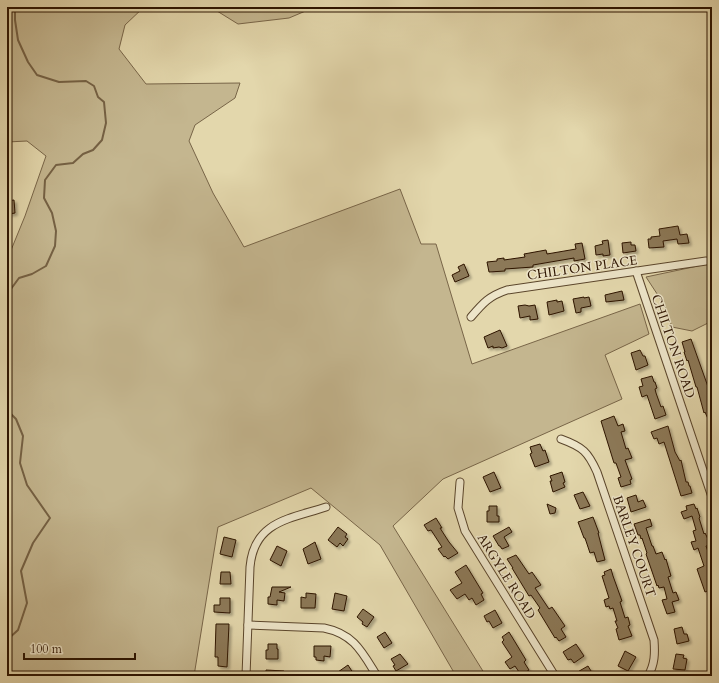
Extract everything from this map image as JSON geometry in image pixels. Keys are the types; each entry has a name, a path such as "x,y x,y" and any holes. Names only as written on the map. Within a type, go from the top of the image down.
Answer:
{"street":[{"name":"CHILTON PLACE","path":"471,317 491,296 507,290 706,261"},
{"name":"CHILTON ROAD","path":"636,271 712,496"},
{"name":"BARLEY COURT","path":"562,439 582,448 591,460 597,472 654,640 654,663 648,676"},
{"name":"ARGYLE ROAD","path":"460,482 458,508 465,531 555,676"},
{"path":"246,676 250,561 258,540 270,527 278,523 326,507"},
{"path":"248,625 317,627 333,630 343,634 353,641 377,676"}],"shaded area":[{"path":"7,7 144,7 125,25 119,49 146,84 240,83 235,98 195,125 189,141 213,193 244,247 400,189 421,244 436,244 472,364 640,304 649,334 605,355 622,399 443,479 393,526 486,676 456,676 380,545 311,488 218,527 194,676 7,676 7,260 25,216 46,156 27,141 7,142"},
{"path":"203,7 315,7 289,18 238,24 217,11"},
{"path":"712,263 712,321 692,331 672,327 665,306 646,277"}],"building":[{"path":"14,200 15,213 9,214 9,209 7,209 7,201"},
{"path":"678,226 680,235 687,234 689,243 678,244 677,239 663,241 664,247 649,248 648,239 651,239 651,237 660,236 659,229"},
{"path":"608,240 610,255 596,255 595,246 603,244 602,241"},
{"path":"631,242 631,245 635,245 636,251 623,253 622,243"},
{"path":"582,243 585,259 574,261 574,258 533,265 533,267 489,272 487,262 497,261 497,259 504,258 504,260 525,257 524,254 546,250 547,254 576,249 575,244"},
{"path":"464,264 469,276 455,282 452,275 460,271 458,267"},
{"path":"622,291 624,300 606,302 605,295"},
{"path":"589,297 591,306 581,308 581,312 576,313 573,299"},
{"path":"557,300 557,302 562,301 564,311 549,315 547,302"},
{"path":"535,305 538,319 530,320 530,316 520,318 518,306"},
{"path":"500,330 507,346 502,348 493,348 493,346 488,348 484,337"},
{"path":"691,339 712,398 712,428 705,412 704,413 697,387 684,352 682,342"},
{"path":"640,350 643,356 645,356 648,365 636,370 631,353"},
{"path":"652,376 657,388 655,389 661,407 663,406 666,415 655,419 647,395 642,397 639,387 643,386 641,379"},
{"path":"614,416 618,426 623,424 625,431 621,432 626,449 628,448 632,458 625,460 632,479 630,480 631,484 621,487 618,478 621,477 616,463 614,463 601,421"},
{"path":"668,426 675,452 680,461 681,460 686,482 688,482 692,493 681,496 664,442 659,444 657,438 654,439 651,432"},
{"path":"540,444 543,451 545,450 549,462 535,467 530,454 532,453 530,447"},
{"path":"494,472 501,488 490,492 483,477"},
{"path":"562,472 565,487 553,492 550,476"},
{"path":"583,492 590,506 580,509 574,495"},
{"path":"636,495 638,502 643,500 646,507 631,512 627,498"},
{"path":"547,504 556,508 555,513 550,514"},
{"path":"694,504 700,517 699,518 704,534 705,533 710,545 706,546 712,563 712,589 705,592 697,569 704,566 698,548 694,550 691,542 696,541 693,531 696,530 692,516 684,519 681,512 687,510 686,506"},
{"path":"489,506 497,506 497,516 499,516 499,522 487,522 487,511 489,511"},
{"path":"593,517 599,533 605,560 597,562 594,552 590,553 578,522"},
{"path":"436,518 442,528 440,528 458,553 448,559 445,556 444,557 438,549 442,547 431,530 428,531 424,525"},
{"path":"650,519 652,526 646,528 652,546 656,554 662,552 665,560 666,559 671,576 668,577 673,593 676,592 679,600 672,602 675,612 667,614 662,600 667,599 664,587 659,588 658,585 657,586 642,538 641,539 640,535 638,535 634,524"},
{"path":"338,527 347,534 345,537 348,539 343,546 340,543 337,547 328,540"},
{"path":"509,527 512,532 504,537 509,546 502,549 493,536"},
{"path":"224,537 236,540 232,557 220,554"},
{"path":"315,542 321,559 308,564 303,549"},
{"path":"277,546 287,551 281,566 270,560"},
{"path":"516,555 529,574 532,572 541,585 535,588 549,609 552,607 565,626 561,629 566,637 559,641 556,637 555,638 538,610 540,608 531,595 529,596 507,559"},
{"path":"466,565 483,593 481,594 484,600 476,605 472,598 469,600 465,594 457,599 450,590 462,583 455,572"},
{"path":"611,569 622,601 620,602 625,618 628,617 630,625 628,626 632,636 619,640 616,629 618,628 615,621 617,621 613,608 610,609 609,606 606,607 604,600 609,598 602,576 605,575 604,572"},
{"path":"221,572 230,572 231,584 220,584"},
{"path":"272,587 291,587 279,592 285,593 284,601 277,600 277,605 268,604 268,597 270,597"},
{"path":"306,593 316,594 315,608 301,608 301,597 306,598"},
{"path":"335,593 347,596 344,611 332,609"},
{"path":"220,598 230,598 230,613 214,612 214,605 220,605"},
{"path":"363,609 374,617 367,627 362,624 363,622 357,617"},
{"path":"495,610 502,623 493,628 484,616"},
{"path":"216,624 229,624 227,667 218,666 218,657 215,657"},
{"path":"682,627 684,634 687,634 689,641 677,644 674,629"},
{"path":"385,632 392,643 384,648 377,637"},
{"path":"509,632 526,660 524,662 529,670 521,675 515,666 510,669 505,662 512,657 502,642 504,640 502,637"},
{"path":"268,644 277,644 278,659 266,659"},
{"path":"576,644 584,656 574,663 571,659 568,660 563,652"},
{"path":"314,646 331,646 330,657 324,656 324,661 316,660 316,657 314,657"},
{"path":"625,651 636,657 628,671 618,666"},
{"path":"400,654 408,664 396,671 393,666 395,665 391,659"},
{"path":"676,654 684,655 683,658 687,659 685,670 673,669"},
{"path":"348,665 355,676 341,676 338,672"},
{"path":"588,666 594,676 571,676 581,670"},
{"path":"266,670 284,671 284,676 266,676"}],"waterway":[{"path":"7,299 8,293 19,278 32,274 46,266 55,246 56,231 52,213 44,198 45,180 56,165 73,163 83,154 93,150 102,140 106,123 104,102 98,97 94,86 86,81 59,82 37,75 28,62 18,40 15,7"},
{"path":"7,410 16,419 23,436 20,463 27,485 50,518 33,543 21,571 27,603 18,630 7,640"}]}
